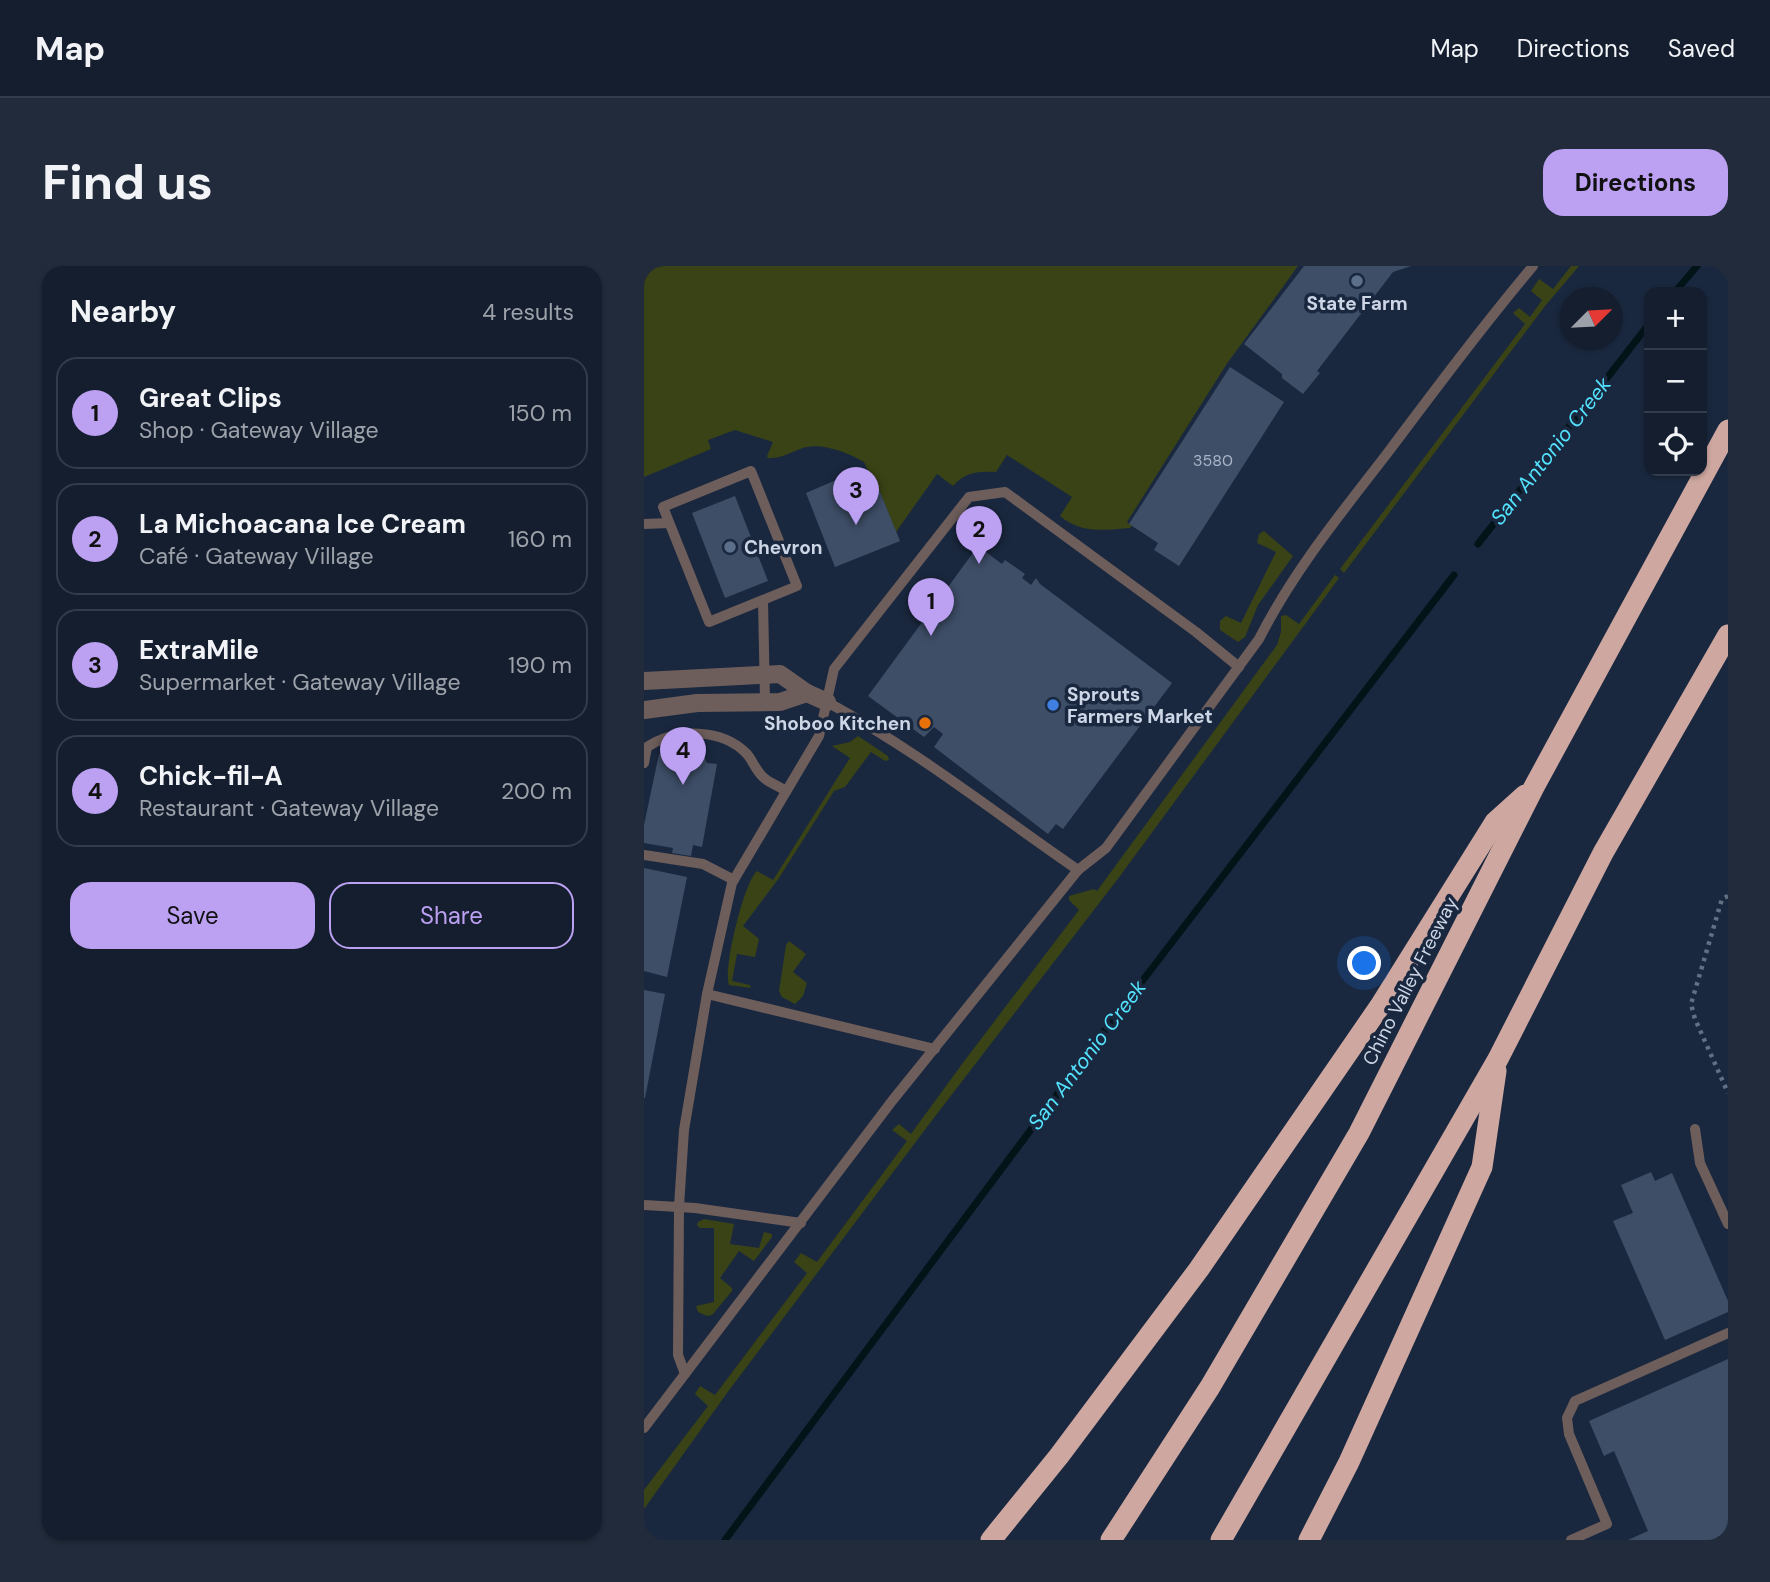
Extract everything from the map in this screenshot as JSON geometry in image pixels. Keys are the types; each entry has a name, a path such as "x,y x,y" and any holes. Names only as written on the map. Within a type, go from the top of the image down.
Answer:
{"highway":[{"name":"Chino Valley Freeway","path":"1111,1540 1210,1387 1359,1133 1534,787 1726,433"},
{"path":"1221,1540 1498,1059 1603,853 1728,635"},
{"path":"992,1540 1059,1456 1199,1269 1380,1006 1495,822 1534,787"},
{"path":"1309,1540 1355,1450 1482,1167 1498,1059"}],"street":[{"path":"644,681 780,674 807,694 827,702"},
{"path":"644,710 697,703 780,702 807,694"}],"lane":[{"path":"644,1428 892,1101 1078,870 1106,848 1167,769 1259,639 1279,601 1362,486 1534,266"},
{"path":"751,471 797,586 763,600 709,622 663,507 751,471"},
{"path":"685,1374 678,1355 679,1206 684,1130 707,993 734,880 819,736 834,669 970,497 1005,492 1196,632 1239,667"},
{"path":"644,524 669,523"},
{"path":"763,600 765,701"},
{"path":"827,702 912,752 1078,870"},
{"path":"644,763 647,747 658,740 707,734 731,741 748,755 762,776 786,791"},
{"path":"644,855 703,864 734,880"},
{"path":"707,993 935,1049"},
{"path":"1695,1129 1700,1163 1728,1224"},
{"path":"644,1205 679,1206 801,1223"},
{"path":"1571,1540 1607,1524 1569,1434 1567,1418 1575,1401 1728,1332"}],"path":[{"path":"1728,897 1722,899 1691,1004 1728,1093"}],"green space":[{"path":"644,266 1298,266 1226,365 1127,522 1132,526 1130,528 1093,530 1068,522 1060,516 1072,497 1007,455 996,472 972,473 953,486 937,474 896,532 876,483 864,462 833,449 808,447 780,457 768,458 773,442 735,430 708,440 711,449 644,477"},
{"path":"1571,266 1579,266 1545,306 1344,573 1340,569 1525,324 1513,313 1519,308 1530,317 1542,300 1531,291 1539,279 1553,289"},
{"path":"1264,531 1293,556 1258,605 1245,637 1238,642 1220,630 1220,621 1226,616 1241,623 1276,552 1257,543 1259,534"},
{"path":"1335,575 1339,578 1120,876 933,1119 727,1393 644,1509 644,1490 708,1406 695,1394 700,1386 715,1395 807,1273 794,1262 801,1253 817,1262 907,1141 892,1130 899,1124 911,1134 1079,910 1069,900 1069,896 1094,889 1097,891 1277,645 1281,632 1281,616 1286,615 1299,624"},
{"path":"858,736 888,756 889,760 885,761 871,752 845,787 834,791 779,878 743,926 759,939 755,957 737,954 732,981 750,985 751,988 729,985 732,945 752,878 757,871 773,880 850,758 832,746 850,742"},
{"path":"789,941 806,954 793,972 807,983 803,996 795,1004 782,997 779,991 786,945"},
{"path":"704,1219 734,1224 730,1244 759,1248 764,1232 772,1234 754,1261 739,1251 720,1278 732,1291 712,1315 707,1316 698,1312 696,1306 714,1302 714,1228 700,1228 698,1222"}],"building":[{"path":"1304,266 1411,266 1393,272 1317,371 1320,373 1303,394 1244,344"},
{"path":"1230,367 1284,402 1179,566 1154,550 1158,543 1129,524"},
{"path":"850,474 857,490 876,482 900,541 835,567 806,493"},
{"name":"Chevron","path":"735,496 768,581 725,598 692,513"},
{"name":"Sprouts Farmers Market","path":"978,546 1002,564 1005,560 1025,574 1022,578 1031,585 1036,578 1040,584 1172,683 1063,829 1056,824 1048,834 934,747 943,734 934,727 924,737 868,696"},
{"path":"681,741 702,744 701,753 707,763 717,764 702,847 693,845 691,856 672,853 673,848 644,843 644,825 659,754 671,756 673,748 679,750"},
{"path":"644,868 687,877 667,977 644,971"},
{"path":"644,990 665,994 645,1098 644,1098"},
{"path":"1651,1172 1655,1181 1672,1173 1728,1301 1728,1312 1665,1340 1613,1221 1633,1213 1621,1185"},
{"path":"1728,1359 1728,1540 1628,1540 1648,1531 1614,1451 1604,1456 1589,1421"}],"waterway":[{"name":"San Antonio Creek","path":"1679,287 1697,266"},
{"name":"San Antonio Creek","path":"1478,544 1644,330"},
{"name":"San Antonio Creek","path":"725,1540 1120,1010 1454,575"}],"place":[{"name":"State Farm","path":"1357,281"},
{"name":"ExtraMile","path":"856,525"},
{"name":"Chevron","path":"730,547"},
{"name":"La Michoacana Ice Cream","path":"979,564"},
{"name":"Great Clips","path":"931,636"},
{"name":"Sprouts Farmers Market","path":"1053,705"},
{"name":"Shoboo Kitchen","path":"925,723"},
{"name":"Chick-fil-A","path":"683,785"}]}
